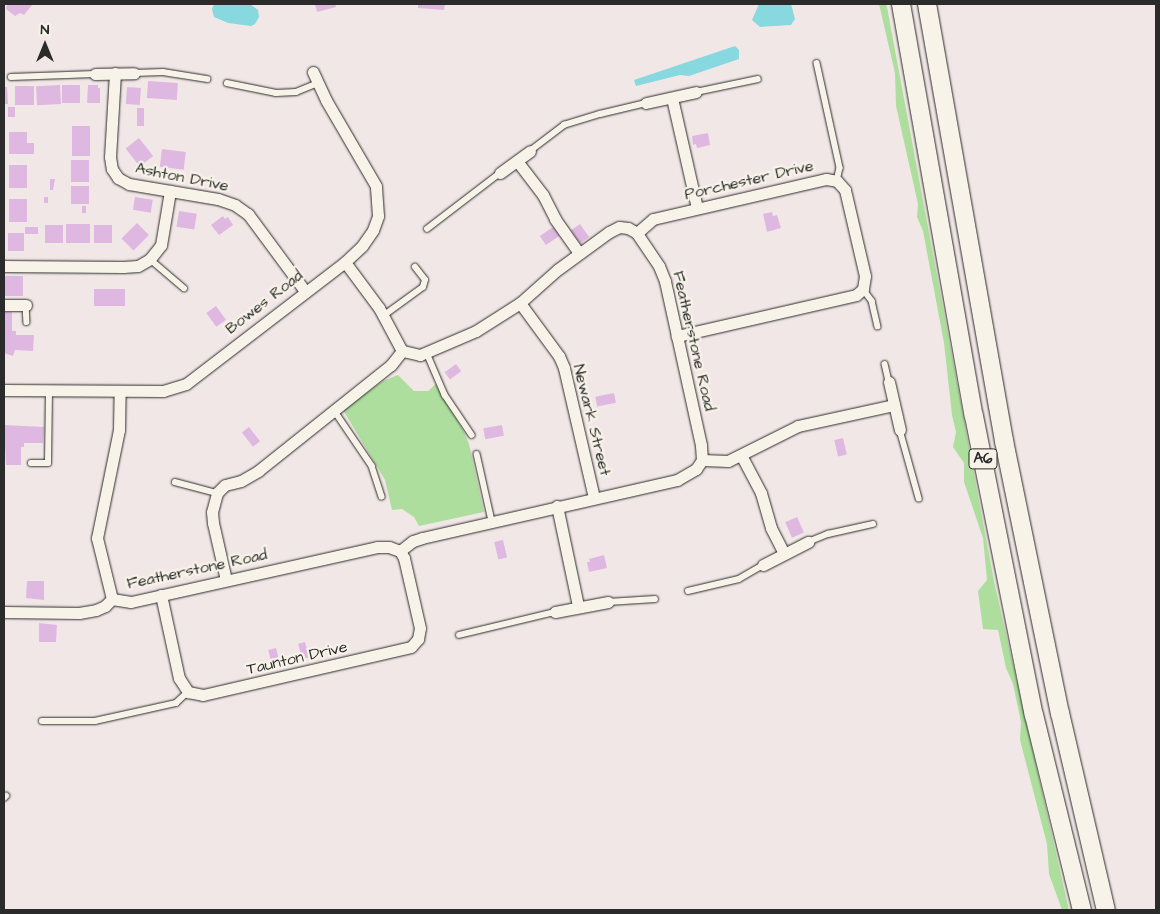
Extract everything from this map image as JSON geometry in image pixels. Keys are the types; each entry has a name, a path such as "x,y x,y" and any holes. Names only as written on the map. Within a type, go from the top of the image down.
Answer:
{"highway":[{"name":"A6","path":"901,4 974,416 1028,686 1082,910"},
{"name":"A6","path":"926,4 1004,441 1060,713 1106,910"}],"street":[{"path":"95,74 134,72"},
{"name":"Bowes Road","path":"4,390 162,391 186,384 345,262 362,246 373,230 378,216 379,202 376,186 313,72"},
{"name":"Ashton Drive","path":"115,73 110,157 113,171 118,178 129,184 218,199 235,205 248,214 305,291"},
{"path":"646,104 696,92"},
{"path":"672,98 697,208"},
{"path":"500,173 530,151"},
{"path":"517,162 543,195 555,219 579,253"},
{"name":"Porchester Drive","path":"637,233 653,219 826,180 837,181 845,190 865,276 863,289"},
{"path":"4,266 123,268 138,266 150,259 161,245 170,191"},
{"path":"345,262 383,316 402,351 411,355 427,353 476,331 520,303 579,253 609,232 619,227 628,228 637,233"},
{"name":"Featherstone Road","path":"637,233 659,266 665,281 701,445 702,460"},
{"path":"677,336 856,295 863,289"},
{"name":"Newark Street","path":"520,303 559,356 564,368 594,498"},
{"path":"4,304 26,305"},
{"path":"226,580 213,517 217,493 225,485 241,481 258,471 391,365 402,351"},
{"path":"889,382 900,430"},
{"name":"Featherstone Road","path":"120,391 119,430 97,538 112,599 131,602 377,547 389,547 400,551"},
{"path":"400,551 413,541 492,521 677,480 696,470 702,460 728,461 764,441 798,426 894,405"},
{"path":"741,455 761,493 771,528 784,554"},
{"path":"557,506 578,606"},
{"path":"763,565 808,542"},
{"name":"Taunton Drive","path":"188,692 203,695 411,647 418,639 420,628 404,558 400,551"},
{"path":"161,595 179,678 188,692"},
{"path":"4,612 79,613 106,606 112,599"},
{"path":"556,612 578,606 608,602"}],"lane":[{"path":"817,63 840,168 837,181"},
{"path":"134,72 163,72 207,79"},
{"path":"11,77 95,74"},
{"path":"696,92 758,79"},
{"path":"228,83 276,93 296,92 318,83"},
{"path":"530,151 570,123 646,104"},
{"path":"426,228 500,173"},
{"path":"150,259 184,288"},
{"path":"383,316 423,287 425,280 415,267"},
{"path":"863,289 872,301 878,326"},
{"path":"26,305 27,322"},
{"path":"427,353 446,394 472,435"},
{"path":"885,364 889,382"},
{"path":"31,463 48,463 49,390"},
{"path":"334,410 372,466 382,496"},
{"path":"900,430 919,498"},
{"path":"477,454 492,521"},
{"path":"175,482 217,493"},
{"path":"808,542 828,534 873,524"},
{"path":"688,591 739,578 763,565"},
{"path":"608,602 655,599"},
{"path":"459,635 556,612"},
{"path":"42,721 95,721 176,703 188,692"}],"green space":[{"path":"879,4 886,4 887,7 994,581 1069,910 1062,910 1049,874 1047,844 1020,740 1021,722 998,630 983,629 978,591 987,580 983,538 964,482 964,463 953,447 956,432 952,415 944,343 923,231 917,217 918,204 896,106 895,73"},
{"path":"398,375 414,391 428,391 436,384 469,444 484,512 419,526 414,517 402,509 392,510 385,480 343,410 383,381"}],"water":[{"path":"214,4 250,4 258,10 259,17 255,24 251,26 228,23 214,17 212,9"},
{"path":"759,4 791,4 795,19 791,25 760,27 752,20"},
{"path":"735,46 739,50 739,59 689,76 680,75 636,86 634,80"}],"building":[{"path":"7,4 33,4 24,15 20,13 15,16 6,9"},
{"path":"315,4 335,4 336,7 317,12"},
{"path":"418,4 445,4 444,10 418,8"},
{"path":"148,81 178,83 177,100 147,98"},
{"path":"60,85 61,104 37,105 36,86"},
{"path":"62,85 80,85 80,103 62,103"},
{"path":"88,85 98,85 98,88 100,88 100,103 87,103"},
{"path":"15,86 34,86 34,105 15,105"},
{"path":"4,87 7,87 8,104 4,104"},
{"path":"127,87 141,88 140,105 126,104"},
{"path":"8,107 15,107 15,117 8,117"},
{"path":"137,108 144,108 144,126 137,126"},
{"path":"72,126 90,126 90,156 72,156"},
{"path":"9,132 27,132 27,143 34,143 34,154 9,154"},
{"path":"708,133 710,145 697,148 696,144 693,145 692,136"},
{"path":"139,138 153,156 140,167 126,148"},
{"path":"162,149 186,152 184,170 160,167"},
{"path":"71,160 89,160 89,182 71,182"},
{"path":"9,165 27,165 27,188 9,188"},
{"path":"50,179 55,179 53,190 50,190"},
{"path":"71,186 89,186 89,204 71,204"},
{"path":"44,197 48,197 48,203 44,203"},
{"path":"135,197 153,200 151,213 133,210"},
{"path":"9,199 27,199 27,222 9,222"},
{"path":"82,206 86,206 86,213 82,213"},
{"path":"179,211 197,214 194,230 176,227"},
{"path":"772,212 773,216 777,215 781,228 767,232 763,214"},
{"path":"223,216 225,219 228,217 233,225 219,235 211,225"},
{"path":"137,223 149,235 133,251 121,239"},
{"path":"66,224 90,224 90,243 66,243"},
{"path":"580,224 589,237 580,243 571,230"},
{"path":"45,225 63,225 63,243 45,243"},
{"path":"94,225 112,225 112,243 94,243"},
{"path":"25,227 38,227 38,234 25,234"},
{"path":"553,227 559,236 546,245 540,236"},
{"path":"8,233 24,233 24,251 8,251"},
{"path":"5,276 23,276 23,296 5,296"},
{"path":"94,289 125,289 125,306 94,306"},
{"path":"216,306 226,320 216,327 206,313"},
{"path":"4,312 12,312 12,331 16,331 16,335 34,335 33,351 15,350 13,356 4,353"},
{"path":"456,364 461,371 450,380 445,372"},
{"path":"614,393 616,403 597,406 595,397"},
{"path":"4,425 44,427 43,443 24,443 24,447 21,447 21,465 6,465"},
{"path":"502,425 504,436 485,439 483,428"},
{"path":"249,427 260,441 253,447 242,433"},
{"path":"843,438 847,455 838,457 834,440"},
{"path":"797,517 804,533 792,538 785,522"},
{"path":"503,540 507,558 498,560 494,542"},
{"path":"604,555 607,568 589,572 587,562 590,562 589,559"},
{"path":"27,581 44,581 44,600 26,598"},
{"path":"39,623 57,625 56,642 39,642"},
{"path":"305,642 309,658 302,659 298,644"},
{"path":"276,648 280,664 272,665 268,650"}]}
